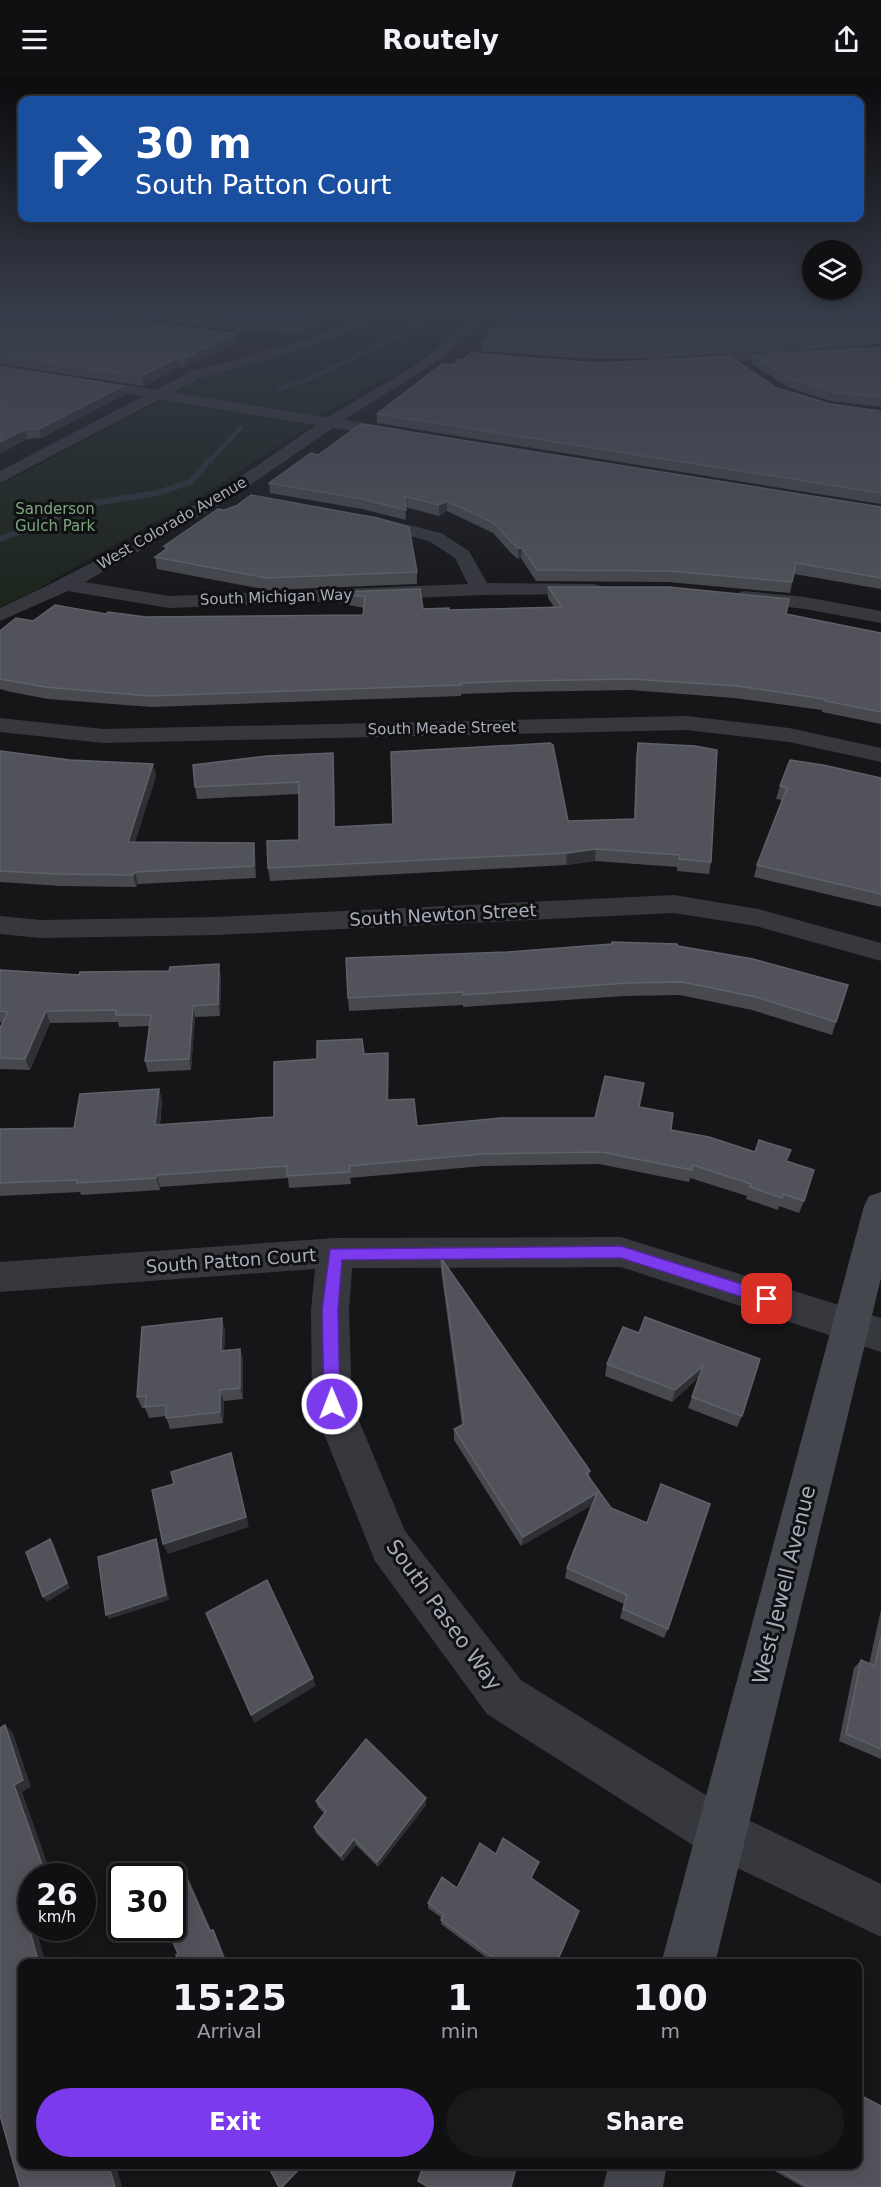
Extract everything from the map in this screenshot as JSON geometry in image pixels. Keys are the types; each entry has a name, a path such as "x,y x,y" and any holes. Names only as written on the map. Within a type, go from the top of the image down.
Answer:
{"main road":[{"name":"West Jewell Avenue","path":"689,1959 720,1833 866,1330 881,1206"},
{"path":"633,2187 637,2169"}],"street":[{"path":"0,478 124,410"},
{"path":"258,410 413,435"},
{"name":"West Colorado Avenue","path":"0,615 66,585 227,493 349,410"},
{"path":"11,455 33,459"},
{"path":"227,493 251,497"},
{"path":"356,518 435,537 462,555 481,590"},
{"name":"South Michigan Way","path":"66,585 169,602 481,590 609,590"},
{"path":"725,595 806,603 881,616"},
{"name":"South Meade Street","path":"0,725 104,736 687,723 789,735 881,755"},
{"name":"South Newton Street","path":"0,925 41,929 216,926 674,904 758,918 881,952"},
{"name":"South Patton Court","path":"0,1277 335,1254 621,1252 866,1330"},
{"name":"South Paseo Way","path":"335,1254 330,1310 332,1404 390,1546 504,1697 720,1833 881,1911"}],"green space":[{"name":"Sanderson Gulch Park","path":"142,410 331,410 201,496 32,592 0,607 0,485"}],"building":[{"path":"0,410 75,410 39,429 25,429 0,442"},
{"path":"382,410 881,411 881,493 377,414"},
{"path":"361,424 881,507 881,578 796,563 792,582 670,571 537,570 522,548 512,543 494,523 447,501 439,505 404,496 406,510 362,499 269,483 311,453 318,455"},
{"path":"251,495 377,518 409,527 417,572 267,578 155,557 169,547 164,546 218,509 224,510 236,506"},
{"path":"548,587 669,587 789,599 786,614 881,633 881,712 825,701 825,699 737,686 632,679 516,681 149,696 45,687 0,679 0,631 16,618 33,621 55,605 106,614 108,612 146,617 363,615 365,597 338,592 420,589 423,609 562,607"},
{"path":"550,743 553,745 568,821 635,819 638,743 695,746 717,750 711,862 679,859 680,855 596,849 567,853 268,868 267,841 299,840 299,782 195,787 193,765 267,756 333,753 334,827 393,824 391,752"},
{"path":"0,751 70,760 153,764 128,842 254,843 254,866 135,872 133,875 0,871"},
{"path":"790,760 881,778 881,894 757,865 787,788 780,786"},
{"path":"612,942 677,944 753,959 848,985 836,1022 756,997 682,982 627,983 463,995 463,992 348,998 346,958 507,952 612,944"},
{"path":"219,964 218,1004 193,1006 189,1059 145,1061 151,1015 116,1015 116,1010 46,1011 25,1059 0,1058 0,1028 8,1012 0,1011 0,970 79,975 80,972 169,971 170,967"},
{"path":"362,1039 364,1054 388,1053 387,1100 414,1099 417,1126 501,1118 595,1118 605,1076 644,1083 639,1107 673,1113 671,1130 709,1137 755,1152 759,1140 791,1150 786,1161 814,1170 804,1201 783,1194 782,1198 750,1187 751,1184 693,1165 692,1170 601,1152 483,1154 349,1166 350,1172 287,1176 287,1166 77,1183 77,1180 0,1183 0,1129 74,1128 80,1094 159,1089 155,1125 274,1117 274,1062 317,1059 317,1041"},
{"path":"441,1258 590,1471 586,1473 611,1508 647,1523 661,1484 710,1504 668,1629 623,1609 627,1595 567,1568 597,1493 523,1537 454,1429 464,1424"},
{"path":"645,1317 760,1359 742,1416 692,1397 703,1366 675,1390 607,1364 623,1327 639,1333"},
{"path":"222,1318 221,1351 240,1349 240,1388 220,1390 220,1412 166,1418 166,1405 145,1407 146,1396 137,1397 142,1327"},
{"path":"231,1453 246,1517 163,1544 152,1490 174,1484 171,1472"},
{"path":"50,1539 67,1583 43,1597 26,1552"},
{"path":"156,1539 166,1595 106,1615 98,1557"},
{"path":"267,1580 313,1678 251,1715 206,1613"},
{"path":"881,1636 881,1749 846,1734 861,1660 875,1666"},
{"path":"5,1725 23,1780 14,1785 41,1863 18,1863 18,1941 33,1941 38,1959 18,1959 18,2169 110,2169 115,2187 20,2187 0,2115 0,1728"},
{"path":"366,1739 426,1798 377,1862 354,1839 341,1856 314,1827 326,1811 316,1801"},
{"path":"503,1838 539,1862 531,1878 579,1911 558,1959 495,1959 441,1920 443,1914 428,1903 442,1877 457,1888 480,1843 496,1854"},
{"path":"186,1877 210,1931 213,1930 224,1959 177,1959 176,1955 178,1954 172,1941 186,1941"},
{"path":"862,2096 881,2106 881,2187 809,2187 777,2169 862,2169"},
{"path":"270,2169 299,2169 282,2187 279,2187"},
{"path":"422,2169 516,2169 511,2187 428,2187 418,2181"}],"waterway":[{"path":"209,462 241,427"},
{"path":"0,539 94,503 157,493 190,482 210,460"}],"route":[{"path":"332,1404 330,1310 335,1254 621,1252 767,1299"}]}
